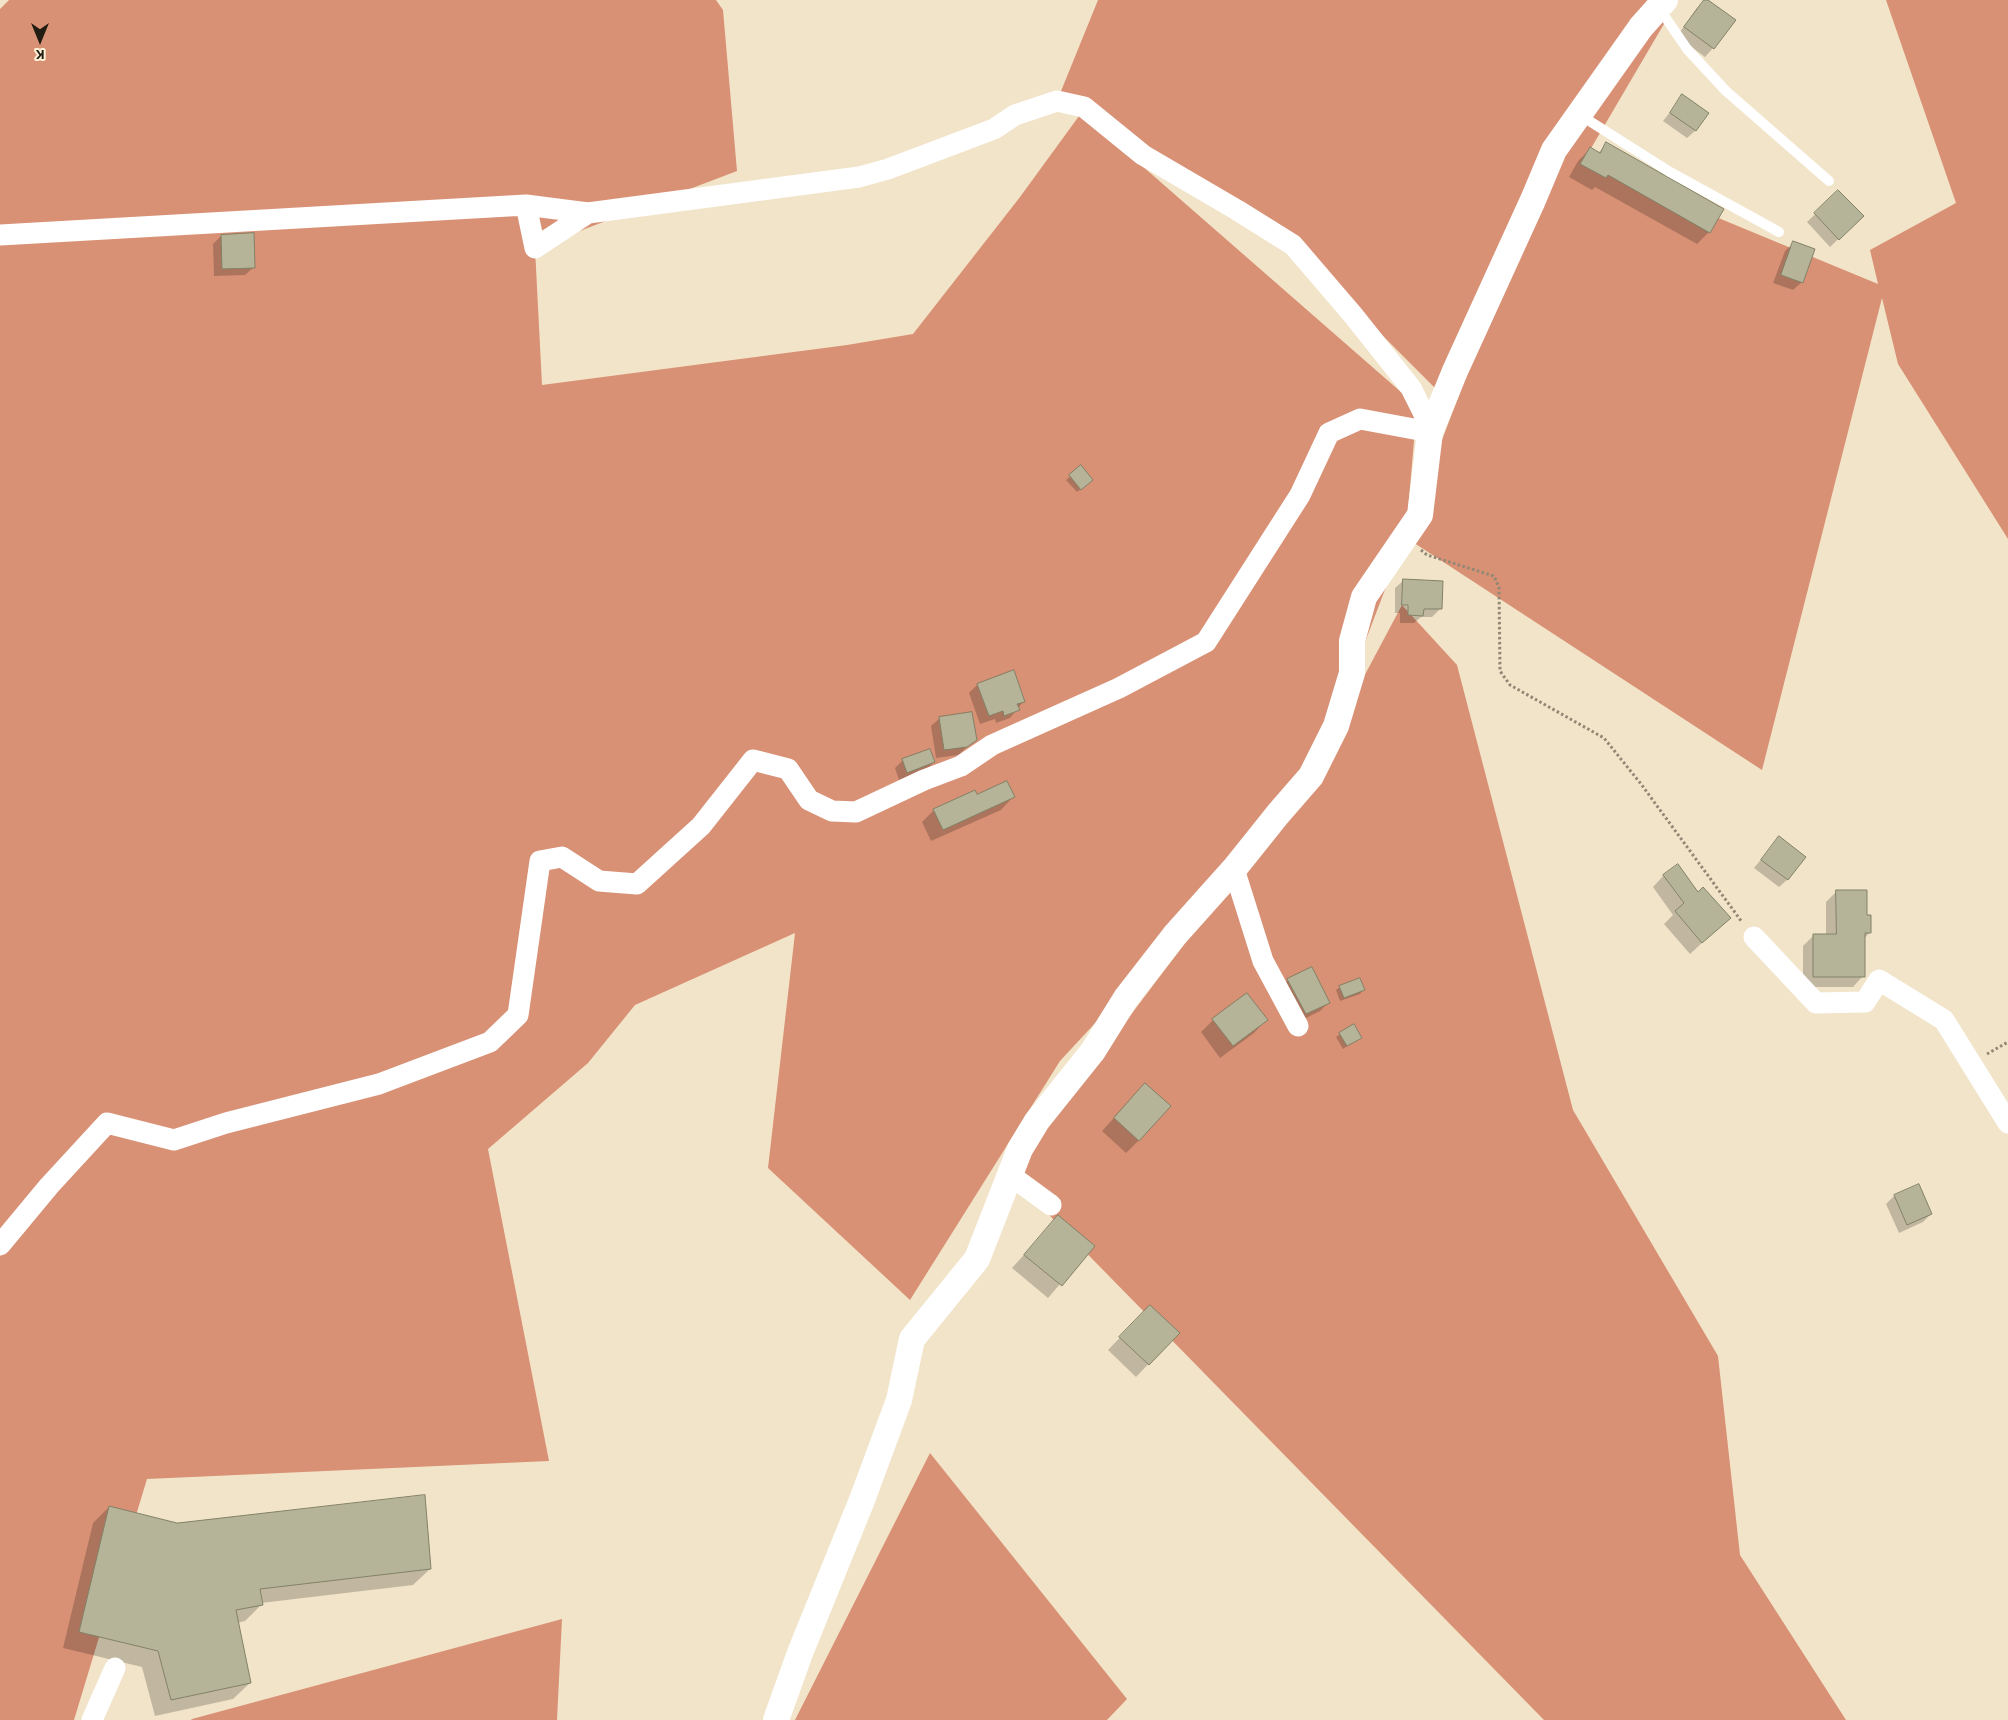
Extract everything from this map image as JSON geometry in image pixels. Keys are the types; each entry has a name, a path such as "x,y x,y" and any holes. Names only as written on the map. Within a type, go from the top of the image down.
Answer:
{"street":[{"path":"776,1720 800,1653 858,1509 899,1400 912,1339 977,1259 1020,1149 1037,1121 1093,1051 1126,998 1175,935 1234,869 1311,776 1336,726 1350,682 1352,673 1352,640 1364,597 1420,515 1431,430 1455,371 1554,150 1640,27 1662,4"},
{"path":"0,235 526,205 588,213 858,177 888,170 994,128 1015,115 1057,101 1084,107 1142,155 1293,245 1354,315 1411,388 1431,430"},
{"path":"526,205 535,248 588,213"},
{"path":"0,1244 107,1123 174,1140 226,1123 379,1084 490,1042 518,1016 540,861 562,857 600,881 637,884 701,826 753,760 788,768 809,800 832,811 856,812 924,780 961,766 992,745 1119,688 1206,642 1300,495 1329,433 1360,419 1431,430"},
{"path":"1234,869 1263,961 1298,1026"},
{"path":"1754,938 1816,1003 1864,1002 1879,980 1944,1020 1972,1062 2008,1123"},
{"path":"1010,1175 1051,1205"},
{"path":"92,1720 115,1668"}],"lane":[{"path":"1662,4 1687,49 1726,91 1829,181"},
{"path":"1580,115 1670,172 1778,232"}],"path":[{"path":"1405,537 1427,555 1494,576 1499,588 1500,671 1510,685 1604,738 1642,784 1754,938"},
{"path":"1972,1062 2008,1042"}],"shaded area":[{"path":"9,0 716,0 723,10 737,171 535,248 542,385 847,345 913,334 1020,197 1079,116 1057,101 1098,0 1678,0 1583,162 1878,284 1870,250 1956,203 1886,0 2008,0 2008,539 1898,364 1882,298 1762,770 1405,537 1324,750 1185,926 1060,1061 910,1300 768,1168 795,933 635,1005 588,1063 488,1149 549,1461 147,1479 74,1720 0,1720 0,9","holes":["1101,130 1305,258 1444,397 1484,330 1406,534 1417,406"]},
{"path":"1402,605 1457,665 1573,1110 1718,1356 1740,1555 1846,1720 1544,1720 1010,1175 1311,776"},
{"path":"930,1453 1127,1699 1107,1720 795,1720"},
{"path":"562,1619 557,1720 191,1720 192,1719"}],"building":[{"path":"1704,0 1708,0 1736,20 1714,49 1684,27"},
{"path":"1682,94 1709,113 1696,131 1670,113"},
{"path":"1606,142 1724,209 1710,233 1608,175 1606,178 1580,164 1590,147 1600,153"},
{"path":"1838,190 1864,216 1839,240 1814,213"},
{"path":"254,233 255,268 222,269 221,235"},
{"path":"1793,241 1815,249 1803,283 1781,275"},
{"path":"1081,465 1093,480 1081,490 1069,475"},
{"path":"1403,579 1443,581 1442,609 1424,609 1423,616 1408,615 1408,605 1402,605"},
{"path":"1014,670 1025,702 1017,704 1020,710 1004,716 1003,711 989,716 977,684"},
{"path":"972,712 977,740 967,747 944,750 939,717"},
{"path":"930,749 935,762 907,773 902,759"},
{"path":"1007,781 1015,797 943,830 933,809 975,790 977,794"},
{"path":"1779,836 1806,857 1788,880 1761,860"},
{"path":"1678,864 1698,892 1703,887 1731,918 1702,943 1675,911 1684,903 1663,875"},
{"path":"1836,890 1867,890 1867,915 1871,915 1871,933 1865,933 1865,977 1813,977 1813,934 1836,934"},
{"path":"1312,967 1330,1003 1306,1014 1287,979"},
{"path":"1360,978 1365,990 1344,998 1339,986"},
{"path":"1247,993 1268,1020 1233,1046 1212,1019"},
{"path":"1354,1024 1362,1038 1347,1046 1339,1033"},
{"path":"1145,1083 1171,1106 1139,1141 1114,1118"},
{"path":"1919,1184 1932,1214 1907,1225 1894,1195"},
{"path":"1058,1215 1095,1246 1062,1286 1024,1255"},
{"path":"1150,1305 1180,1333 1149,1365 1119,1337"},
{"path":"425,1495 431,1569 260,1589 263,1605 236,1610 251,1683 171,1700 158,1651 79,1632 109,1506 177,1523"}]}
